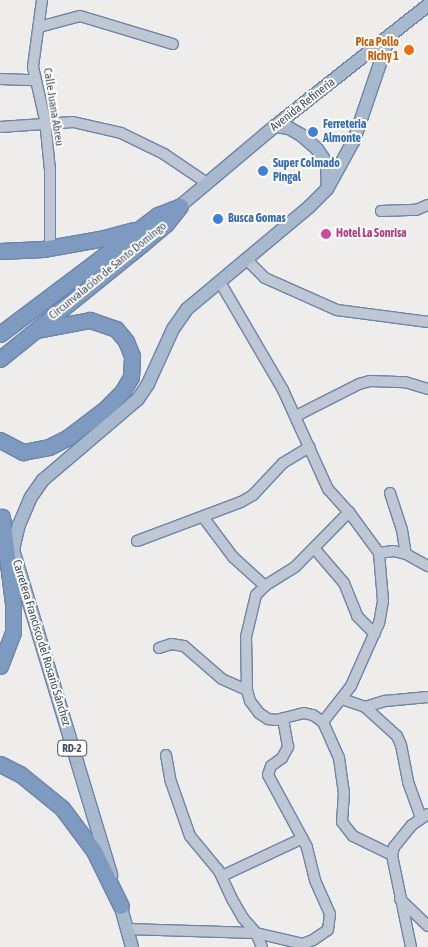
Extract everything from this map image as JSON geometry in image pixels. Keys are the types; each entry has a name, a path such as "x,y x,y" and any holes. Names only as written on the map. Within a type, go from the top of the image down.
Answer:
{"highway":[{"name":"Circunvalación de Santo Domingo","path":"0,334 158,215 180,206"},
{"name":"Circunvalación de Santo Domingo","path":"0,359 166,224 180,206"},
{"path":"0,251 50,248 104,238 142,228"},
{"path":"0,440 23,452 48,448 67,438 105,409 122,392 131,377 132,356 126,341 116,329 90,320 36,330"},
{"path":"0,666 13,632 13,603 1,514"},
{"path":"0,764 20,774 62,808 94,850 121,906"}],"main road":[{"name":"Avenida Refinería","path":"180,206 276,126 427,8"},
{"path":"13,550 24,511 43,480 138,399 148,384 173,329 187,309 310,206 327,189 354,140 389,37"},
{"path":"276,126 289,128 301,135 317,149 327,164 329,174 327,189"},
{"name":"Carretera Francisco del Rosario Sánchez","path":"1,514 132,947"}],"street":[{"name":"Calle Juana Abreu","path":"42,0 34,67 35,80 46,125 50,170 50,248"},
{"path":"39,27 80,16 173,44"},
{"path":"0,79 35,80"},
{"path":"0,127 73,122 121,133 164,154 207,183"},
{"path":"381,211 416,210 428,205"},
{"path":"247,260 258,272 273,283 337,310 428,322"},
{"path":"220,282 273,370 310,446 328,489 349,512 379,553 383,601 380,622 360,668 342,699 323,722"},
{"path":"296,416 358,384 370,381 405,382 428,389"},
{"path":"137,541 163,530 222,511 253,495 283,463 310,446"},
{"path":"390,494 402,530 406,554"},
{"path":"349,512 295,567 265,586 256,595 246,636 247,690 250,701 259,713 268,719 304,714 313,715 323,722 335,744 340,765 344,793 342,822 352,836 392,855"},
{"path":"203,517 233,557 265,586"},
{"path":"314,548 344,583 357,616 374,634"},
{"path":"379,553 394,551 406,554 428,566"},
{"path":"159,648 171,644 184,646 222,679 247,690"},
{"path":"365,707 385,700 428,697"},
{"path":"342,699 365,707 397,736 401,745 408,782 424,816 394,847 392,855 410,947"},
{"path":"128,929 256,933 303,944 328,930 330,914 315,880 304,838 279,798 268,775 271,766 282,758 288,747 283,718"},
{"path":"166,755 171,782 185,825 198,846 222,876 243,918 256,933 262,947"},
{"path":"222,876 304,838"},
{"path":"400,899 428,926"}],"place":[{"name":"Pica Pollo Richy 1","path":"409,50"},
{"name":"Ferreteria Almonte","path":"313,132"},
{"name":"Super Colmado Pingal","path":"263,171"},
{"name":"Busca Gomas","path":"218,219"},
{"name":"Hotel La Sonrisa","path":"326,234"}]}
